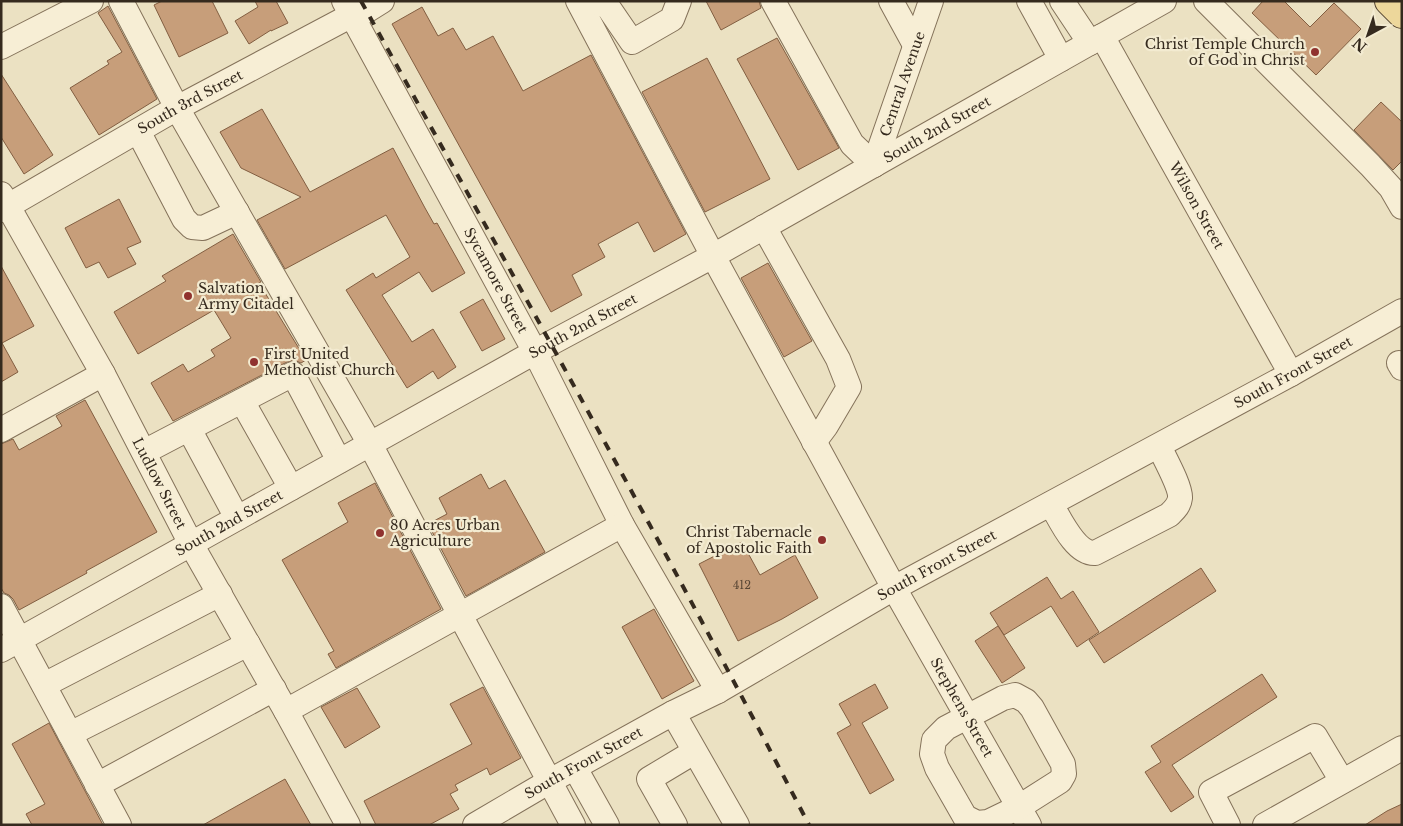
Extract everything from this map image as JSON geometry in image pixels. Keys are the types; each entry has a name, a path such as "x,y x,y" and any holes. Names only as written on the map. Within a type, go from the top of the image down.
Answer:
{"main road":[{"path":"1389,1 1402,14"}],"street":[{"path":"1,47 91,1"},
{"path":"121,1 177,108 370,444 573,825"},
{"name":"South 3rd Street","path":"3,204 138,131 348,8 366,10 382,1"},
{"name":"Stephens Street","path":"578,1 814,442 894,588 1024,816"},
{"path":"595,1 608,7 632,42 672,19 679,1"},
{"path":"773,1 852,144 874,165"},
{"path":"890,1 915,45"},
{"name":"Central Avenue","path":"874,165 930,1"},
{"path":"1029,1 1061,59"},
{"name":"Wilson Street","path":"1062,1 1096,40 1291,374"},
{"name":"South 2nd Street","path":"10,645 535,352 713,256 1164,1"},
{"path":"1206,1 1398,191"},
{"name":"Sycamore Street","path":"348,8 535,352 622,525 718,691"},
{"path":"138,131 184,219 192,226 203,228 237,212"},
{"name":"Ludlow Street","path":"3,204 103,374 192,544 348,825"},
{"path":"764,227 838,359 849,387 826,426 814,442"},
{"name":"South Front Street","path":"475,825 550,781 718,691 894,588 1159,446 1402,312"},
{"path":"1,430 103,374"},
{"path":"144,452 293,374 339,461"},
{"path":"242,401 291,488"},
{"path":"188,429 237,518"},
{"path":"1050,504 1069,534 1080,547 1086,552 1091,553 1095,553 1168,515 1176,508 1180,498 1178,487 1159,446"},
{"path":"286,711 622,525"},
{"path":"44,685 220,594"},
{"path":"1,606 10,645 44,685 119,825"},
{"path":"70,734 248,644"},
{"path":"98,785 274,689"},
{"path":"1015,695 1026,701 1032,708 1063,764 1064,774 1060,781 1024,816 977,823 965,817 937,768 932,754 934,740 946,728 1003,698 1015,695"},
{"path":"673,714 737,825"},
{"path":"1228,825 1211,792 1315,736 1342,782"},
{"path":"1265,825 1402,748"},
{"path":"675,825 649,779 694,752"},
{"path":"575,768 607,825"}],"building":[{"path":"162,1 212,1 228,33 179,57 154,5"},
{"path":"255,1 276,1 288,23 271,30 249,44 235,21 258,7"},
{"path":"706,1 759,1 761,8 721,30"},
{"name":"Christ Temple Church of God in Christ","path":"1263,1 1284,1 1310,27 1334,3 1361,29 1316,75 1252,13"},
{"path":"108,6 157,99 99,135 70,88 109,64 107,61 122,52 98,13"},
{"path":"422,7 438,36 453,28 466,50 493,36 523,91 591,55 686,234 654,252 638,222 598,244 605,257 572,275 582,295 551,312 392,24"},
{"path":"777,38 839,148 798,170 737,59"},
{"path":"707,58 770,179 705,212 642,92"},
{"path":"1,74 53,155 24,174 1,137"},
{"path":"1381,102 1402,122 1402,161 1393,170 1354,130"},
{"path":"262,109 310,192 393,148 434,224 437,223 465,273 432,292 419,272 382,295 412,342 433,329 456,367 438,379 433,371 407,388 346,290 373,273 376,278 410,257 386,215 285,269 257,220 301,197 241,168 220,132"},
{"path":"119,199 141,242 127,248 136,264 108,278 99,262 86,268 65,228"},
{"path":"233,234 261,282 259,283 306,360 301,363 294,360 287,362 173,421 151,383 183,364 188,372 215,356 211,350 231,338 214,310 138,354 114,312 166,281 162,276"},
{"path":"768,263 812,341 784,357 741,278"},
{"path":"1,266 34,326 2,343 18,372 1,382"},
{"path":"483,299 505,339 482,351 460,312"},
{"path":"85,400 157,532 19,610 13,599 4,593 1,588 1,444 13,439 19,450 62,426 56,416"},
{"path":"481,474 489,489 505,480 545,552 466,596 428,524 447,514 439,498"},
{"path":"375,483 441,609 336,668 328,654 334,651 282,560 348,522 338,503"},
{"path":"742,542 760,575 795,555 818,598 738,641 699,564"},
{"path":"1201,568 1216,591 1104,663 1089,640"},
{"path":"1047,577 1061,599 1073,591 1099,632 1077,647 1051,606 1004,635 990,613"},
{"path":"654,609 694,681 662,699 622,627"},
{"path":"998,626 1025,668 1002,683 975,641"},
{"path":"1262,674 1277,697 1172,765 1194,797 1171,812 1145,772 1161,762 1151,746"},
{"path":"875,684 888,708 862,723 894,780 870,794 837,733 851,725 839,704"},
{"path":"483,687 521,758 490,775 487,768 455,785 458,790 450,794 459,809 429,825 376,825 364,801 472,744 450,704"},
{"path":"357,688 380,727 345,748 321,707"},
{"path":"49,723 103,825 32,825 26,814 45,804 12,744"},
{"path":"285,779 311,825 203,825"},
{"path":"1402,804 1402,825 1365,825 1387,811"}],"railway":[{"path":"361,1 644,514 809,825"}],"place":[{"name":"Christ Temple Church of God in Christ","path":"1315,52"},
{"name":"Salvation Army Citadel","path":"188,296"},
{"name":"First United Methodist Church","path":"254,362"},
{"name":"80 Acres Urban Agriculture","path":"380,533"},
{"name":"Christ Tabernacle of Apostolic Faith","path":"822,540"}]}
